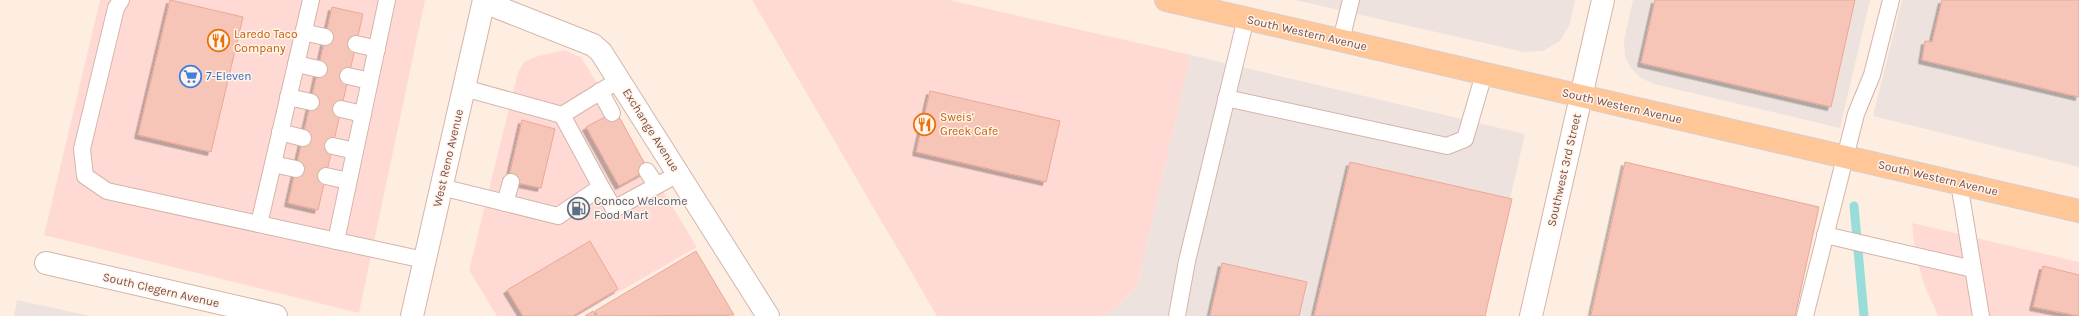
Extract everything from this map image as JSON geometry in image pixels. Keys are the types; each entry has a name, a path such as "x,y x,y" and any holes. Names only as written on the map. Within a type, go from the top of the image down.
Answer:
{"main road":[{"name":"South Western Avenue","path":"1166,0 2079,211"}],"street":[{"name":"Southwest 3rd Street","path":"1531,316 1603,0"},
{"name":"Exchange Avenue","path":"484,1 594,45 601,52 768,316"},
{"name":"West Reno Avenue","path":"412,316 484,1"},
{"name":"South Clegern Avenue","path":"46,263 276,316"}],"lane":[{"path":"121,0 116,8 82,149 84,176 107,191 424,260"},
{"path":"259,224 311,0"},
{"path":"336,241 387,0"},
{"path":"1341,40 1351,0"},
{"path":"1805,316 1856,114 1872,75 1892,0"},
{"path":"1177,316 1187,261 1246,18"},
{"path":"304,32 326,37"},
{"path":"356,44 377,49"},
{"path":"296,64 319,69"},
{"path":"1226,98 1447,146 1465,139 1484,74"},
{"path":"348,76 370,81"},
{"path":"464,88 527,113 562,115 619,80"},
{"path":"600,91 612,113"},
{"path":"288,98 311,102"},
{"path":"341,109 363,114"},
{"path":"562,115 614,209 678,174"},
{"path":"280,132 303,138"},
{"path":"333,146 355,151"},
{"path":"273,164 296,169"},
{"path":"647,171 656,185"},
{"path":"326,176 348,181"},
{"path":"505,203 511,182"},
{"path":"1959,183 1981,316"},
{"path":"441,187 558,216 601,187"},
{"path":"1825,236 1973,269"}],"shaded area":[{"path":"100,0 425,0 359,313 44,235"},
{"path":"752,0 949,0 1191,55 1137,287 1116,308 1102,316 937,316"},
{"path":"1295,0 1575,0 1570,24 1560,41 1543,51 1524,52"},
{"path":"1633,0 1870,0 1840,128 1654,84 1641,78 1631,68 1625,56 1624,41"},
{"path":"1902,0 2079,0 2079,167 1873,116"},
{"name":"Conoco Welcome Food Mart","path":"565,50 581,57 697,247 577,316 497,316 469,270 518,72 524,62 535,57"},
{"path":"1191,55 1525,134 1483,316 1102,316 1116,308 1137,287"},
{"path":"1912,223 2079,262 2079,316 1938,316 1924,284 1915,253"},
{"path":"17,300 90,316 14,316"}],"building":[{"name":"7-Eleven","path":"170,0 243,17 211,152 138,135"},
{"path":"1655,0 1855,0 1831,107 1641,63"},
{"path":"1942,0 2079,0 2079,97 1922,60 1925,41 1932,42"},
{"path":"332,7 363,14 318,210 288,203"},
{"path":"930,91 1060,121 1046,182 916,152"},
{"path":"616,111 648,170 619,186 586,127"},
{"path":"522,120 555,129 541,188 508,181"},
{"path":"1350,162 1512,199 1485,316 1314,316"},
{"path":"1625,162 1819,207 1795,316 1591,316"},
{"path":"590,241 618,289 573,316 523,316 507,290"},
{"path":"696,251 734,315 598,316 595,311"},
{"path":"1222,263 1307,282 1299,316 1210,316"},
{"path":"2043,266 2079,275 2079,316 2033,307"},
{"path":"593,311 596,316 585,316"}],"waterway":[{"path":"1854,206 1864,316"}],"place":[{"name":"Laredo Taco Company","path":"219,41"},
{"name":"7-Eleven","path":"190,76"},
{"name":"Sweis' Greek Cafe","path":"925,124"},
{"name":"Conoco Welcome Food Mart","path":"578,208"}]}
